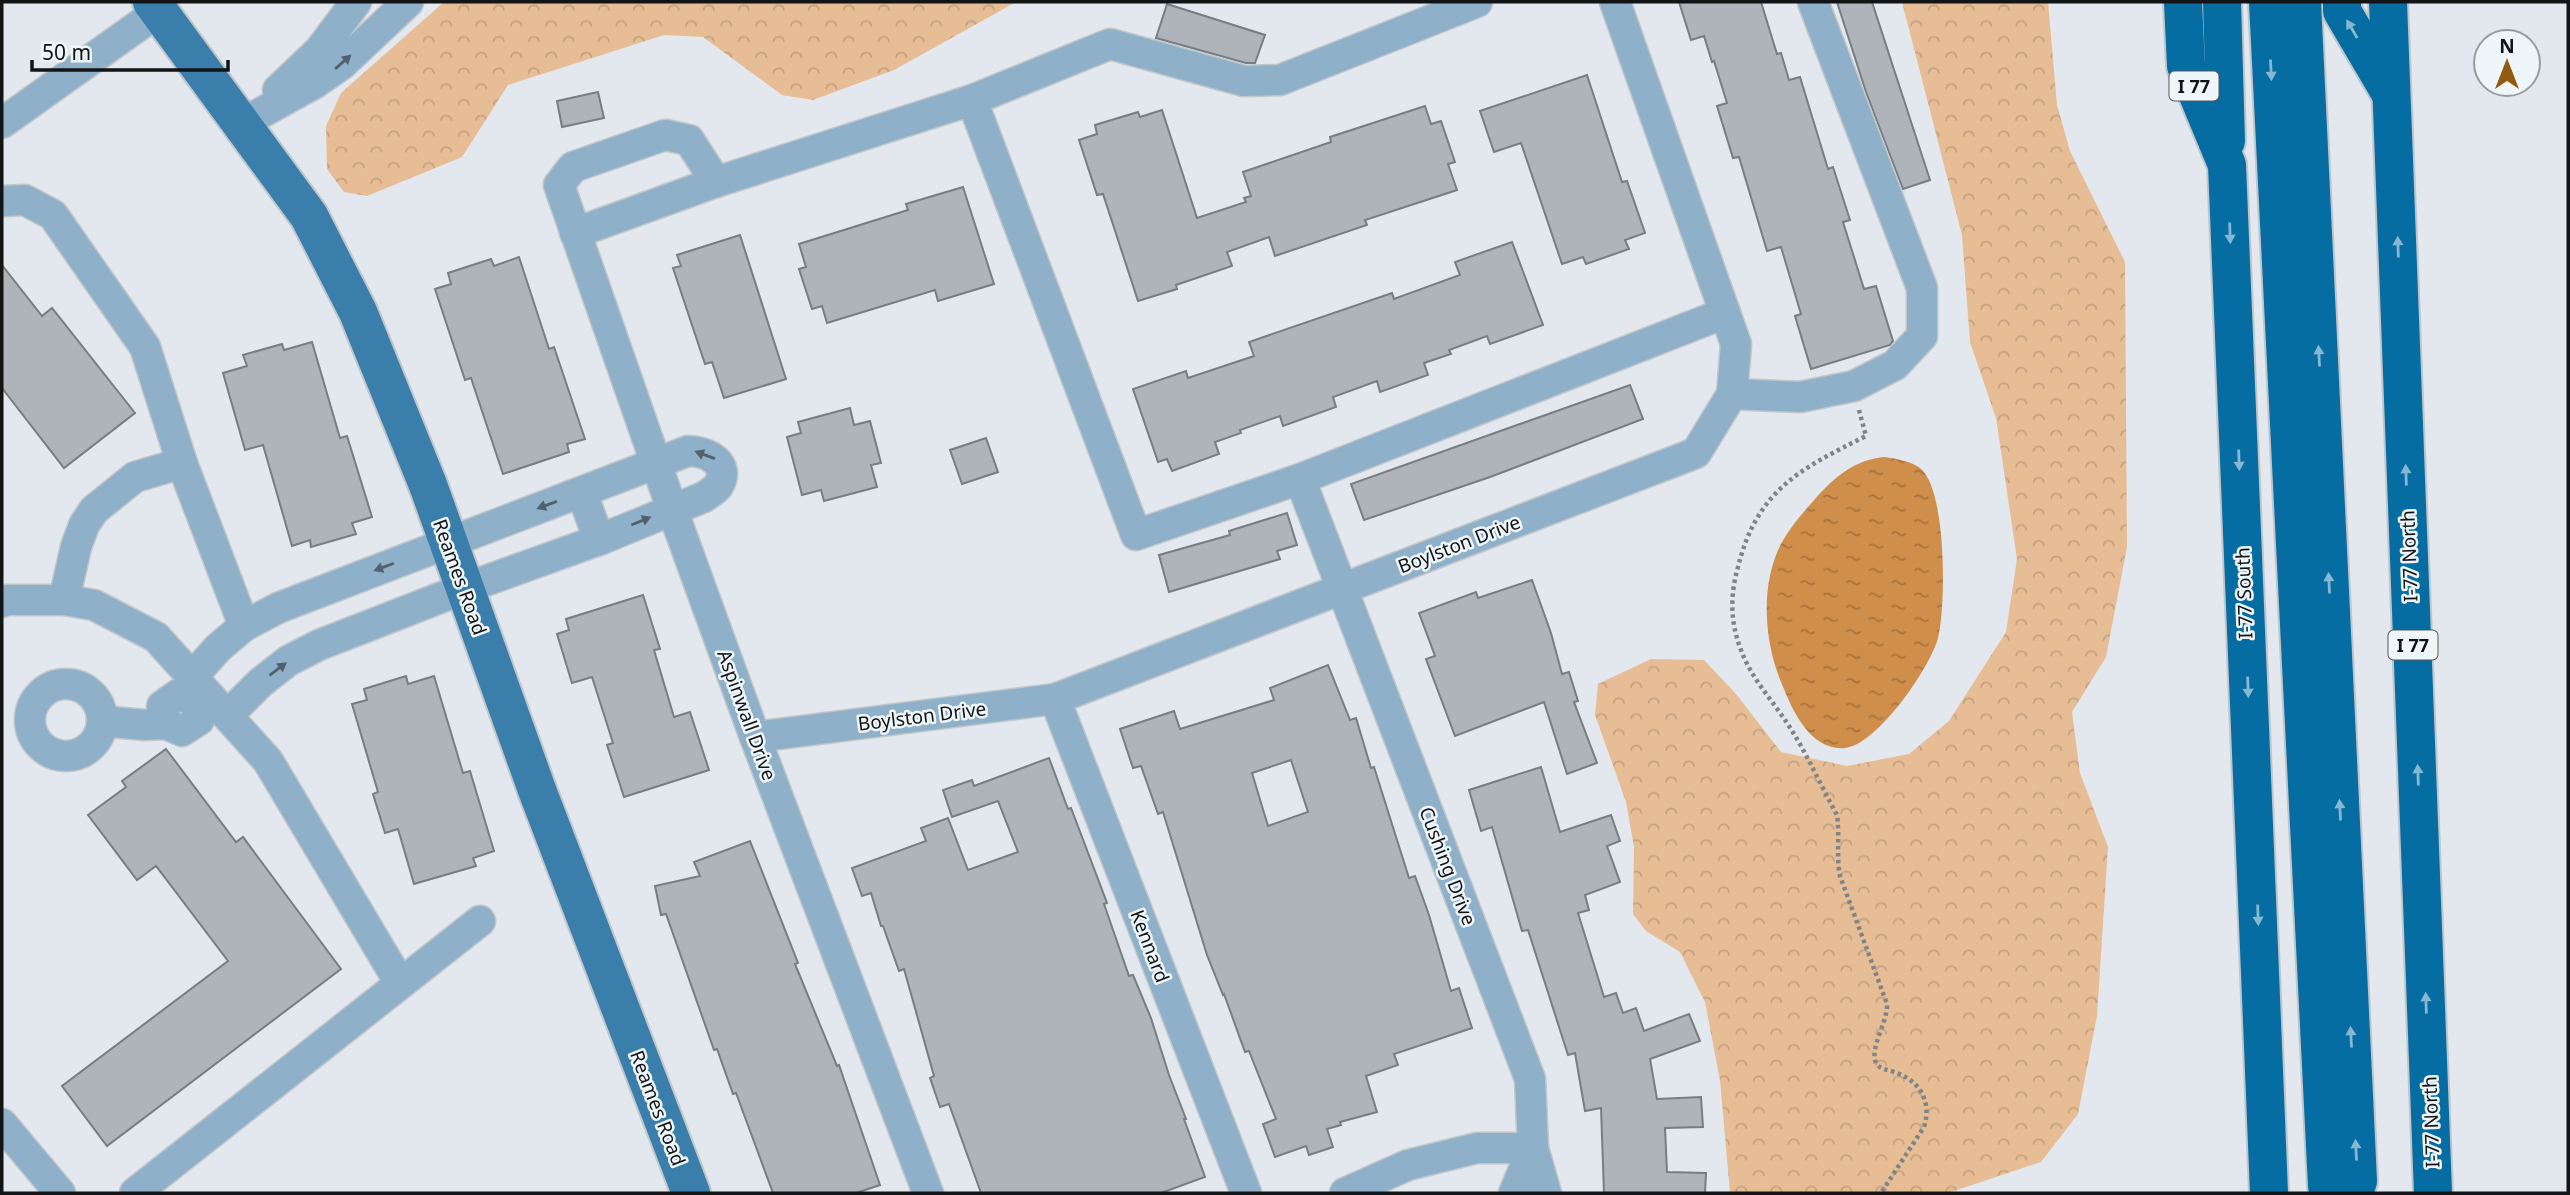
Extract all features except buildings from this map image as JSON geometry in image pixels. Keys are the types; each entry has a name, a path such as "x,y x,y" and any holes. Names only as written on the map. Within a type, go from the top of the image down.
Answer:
{"highway":[{"name":"I-77 South","path":"2183,2 2186,66 2227,164 2269,1193"},
{"name":"I 77","path":"2222,2 2227,164"},
{"path":"2268,2 2339,1108 2358,1181 2354,1193"},
{"path":"2302,2 2339,1108 2327,1186 2330,1193"},
{"name":"I 77","path":"2342,2 2342,11 2392,96"},
{"name":"I-77 North","path":"2388,2 2433,1193"}],"main road":[{"name":"Reames Road","path":"155,6 309,216 358,312 428,485 463,589 691,1193"}],"street":[{"path":"243,123 320,50 356,2"},
{"path":"362,2 386,22"},
{"path":"243,123 315,83 341,65 408,2"},
{"path":"575,233 716,182 972,100 1110,44 1244,82 1280,80 1474,2"},
{"name":"Boylston Drive","path":"755,737 1055,699 1696,453 1732,394 1736,344 1615,2"},
{"path":"1732,394 1800,397 1853,386 1895,365 1922,335 1922,288 1813,2"},
{"path":"2,123 155,6"},
{"path":"972,100 1136,535 1300,479 1725,313"},
{"name":"Aspinwall Drive","path":"716,182 689,140 665,135 573,167 559,185 755,737 928,1193"},
{"path":"2,201 24,200 53,215 145,347 182,463 244,626"},
{"path":"102,721 166,724 162,706 179,694 207,697 260,683 288,661 319,645 599,540 704,497 718,486 721,472 717,460 703,451 688,451 278,608 244,626 218,648 207,697"},
{"path":"64,600 76,547 84,525 94,510 135,477 182,463"},
{"name":"Cushing Drive","path":"1300,479 1530,1079 1533,1148 1546,1193"},
{"path":"582,493 599,540"},
{"path":"2,602 64,600 94,605 156,636 207,697 268,761 400,983"},
{"name":"Kennard","path":"1055,699 1245,1193"},
{"path":"135,1193 480,921"},
{"path":"2,1124 60,1193"},
{"path":"1345,1193 1408,1165 1477,1148 1533,1148"},
{"name":"Cushing Drive","path":"1514,1193 1533,1148"}],"path":[{"path":"1853,386 1866,436 1803,469 1765,504 1742,548 1732,587 1731,607 1734,628 1746,661 1790,728 1837,815 1840,876 1887,1004 1887,1013 1874,1055 1877,1065 1881,1069 1906,1076 1921,1089 1927,1102 1928,1116 1924,1127 1881,1193"}],"green space":[{"path":"444,2 1016,2 894,70 813,100 782,95 703,37 664,35 508,85 462,157 367,196 344,192 327,169 326,126 341,93"},
{"path":"1902,2 2048,2 2057,105 2070,151 2125,262 2127,547 2106,657 2072,712 2080,773 2108,847 2097,1016 2078,1114 2041,1162 1948,1193 1730,1193 1720,1080 1705,1002 1680,952 1646,931 1633,914 1634,847 1626,802 1595,715 1598,684 1651,659 1704,660 1736,694 1781,752 1847,766 1909,754 1949,721 2006,632 2017,559 1996,418 1970,342 1962,235"}],"water":[{"path":"1885,457 1908,462 1920,468 1929,480 1940,523 1943,576 1941,623 1938,638 1925,667 1886,720 1858,744 1845,748 1833,747 1823,744 1806,729 1793,709 1778,674 1767,623 1771,571 1783,540 1830,483 1855,465"}]}
